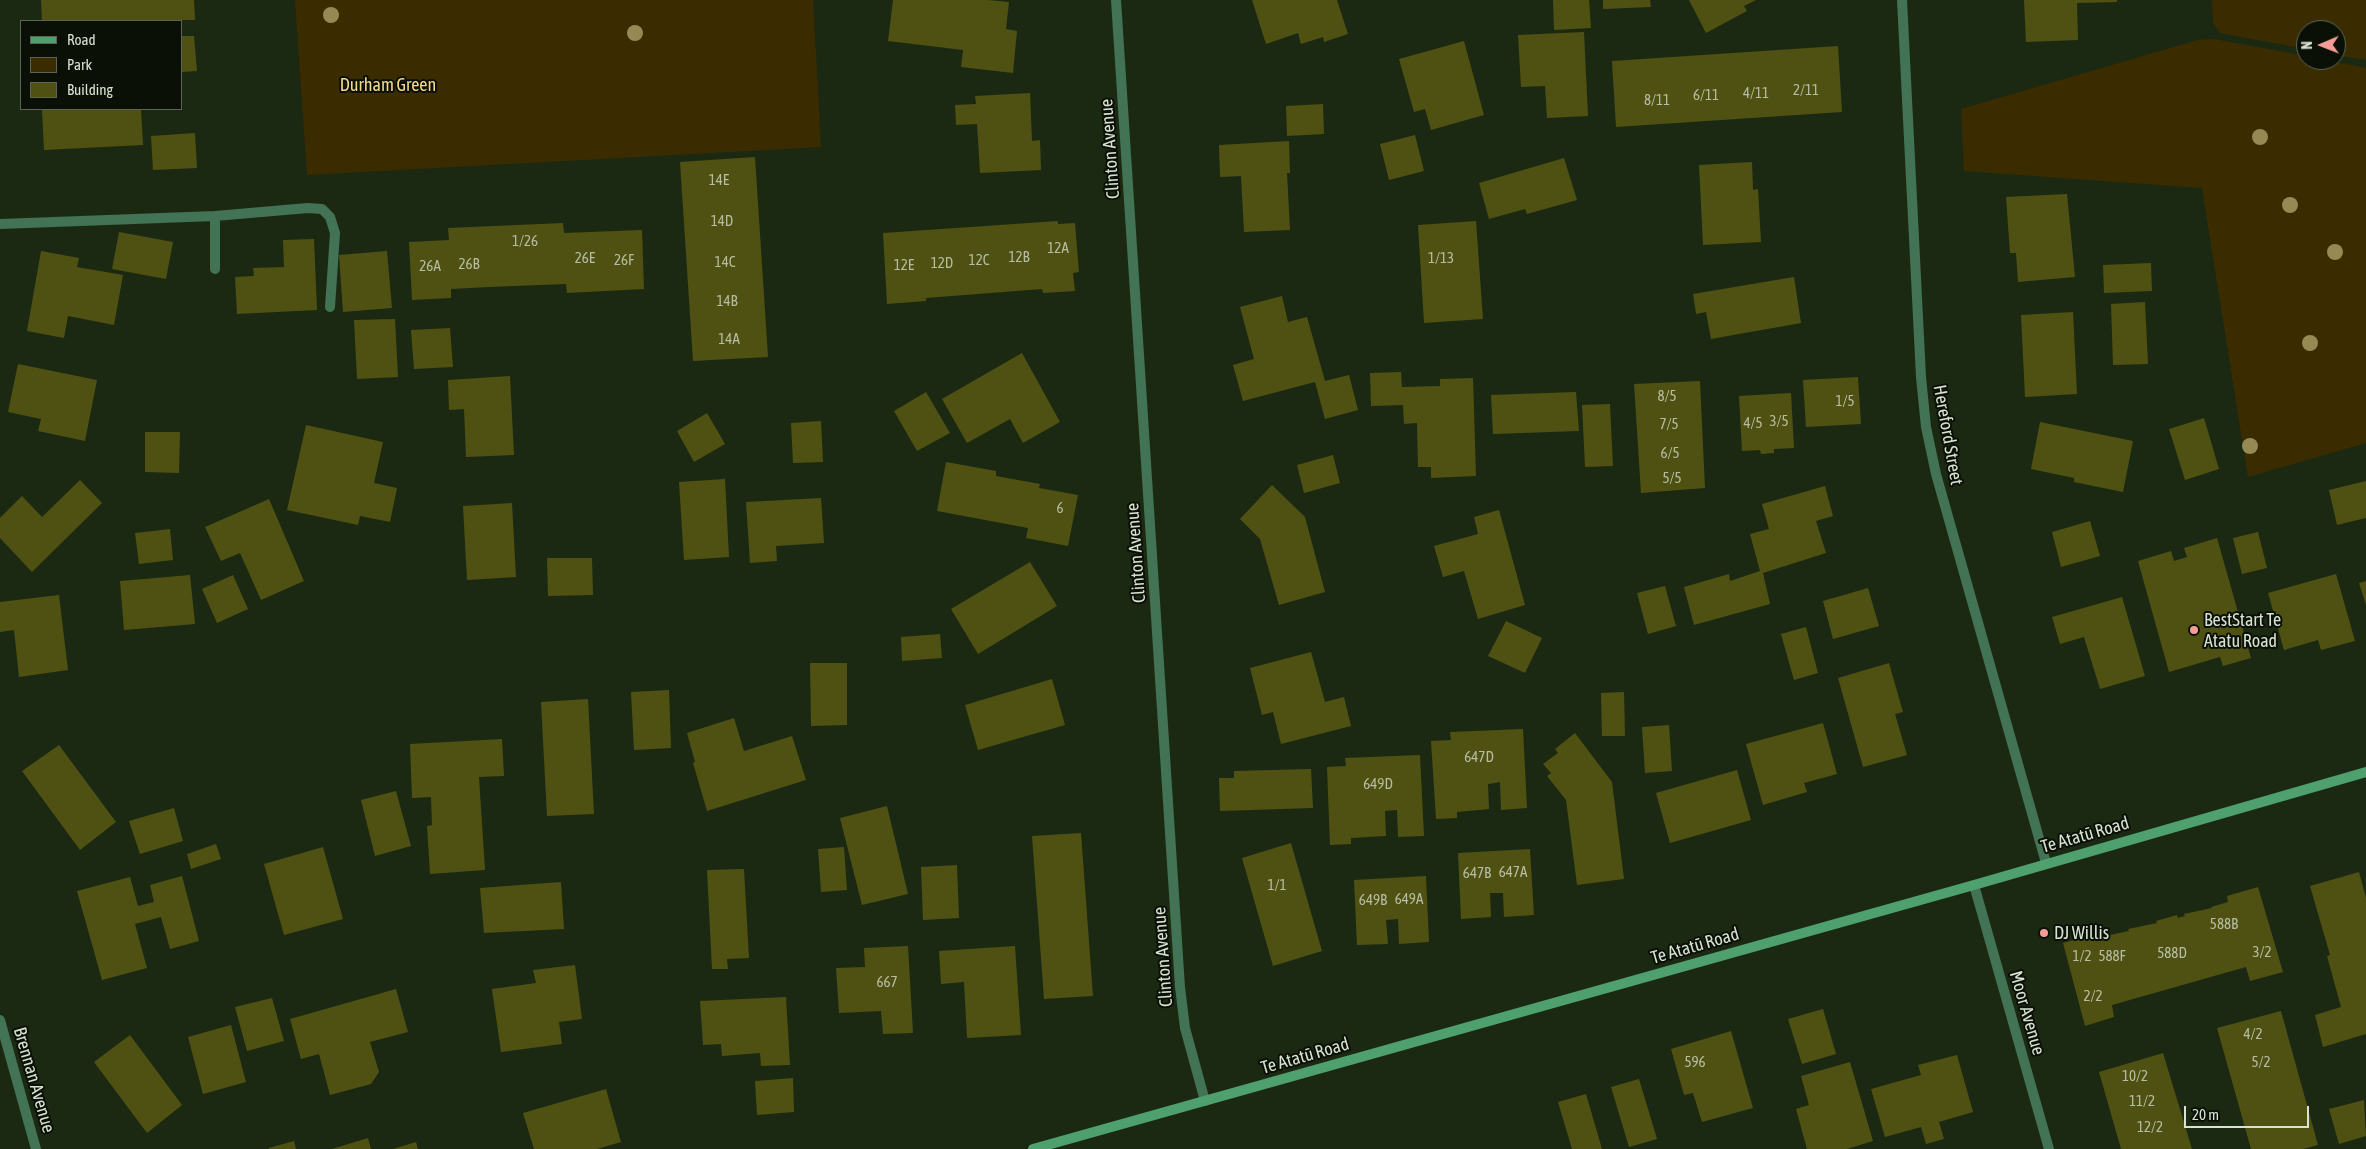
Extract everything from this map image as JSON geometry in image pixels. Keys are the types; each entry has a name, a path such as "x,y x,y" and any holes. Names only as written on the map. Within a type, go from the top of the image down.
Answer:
{"main road":[{"name":"Te Atatū Road","path":"1033,1149 1974,885 2366,772"}],"street":[{"name":"Clinton Avenue","path":"1116,0 1180,987 1185,1028 1205,1101"},
{"name":"Hereford Street","path":"1902,0 1921,367 1926,427 1936,474 2046,863"},
{"path":"0,224 214,216 308,208 322,210 330,217 335,233 330,307"},
{"path":"214,216 215,269"},
{"name":"Moor Avenue","path":"1974,885 2049,1149"},
{"name":"Brennan Avenue","path":"0,1020 36,1149"}],"green space":[{"name":"Durham Green","path":"295,0 813,0 821,147 307,175"},
{"path":"2212,0 2366,0 2366,60 2346,57 2346,20 2296,20 2296,47 2220,33 2213,22"},
{"path":"2214,39 2296,54 2296,70 2346,70 2346,64 2366,68 2366,443 2248,477 2202,188 1964,171 1961,109 2198,40"}],"building":[{"path":"41,0 194,0 195,20 42,20"},
{"path":"893,0 987,0 1009,2 1006,29 1017,31 1013,73 961,67 963,50 888,41"},
{"path":"1252,0 1337,0 1348,34 1324,42 1323,37 1301,44 1298,33 1266,44"},
{"path":"1553,0 1589,0 1591,28 1554,30"},
{"path":"1603,0 1650,0 1651,7 1603,9"},
{"path":"1689,0 1756,0 1744,6 1747,11 1706,33"},
{"path":"2024,0 2117,0 2117,2 2077,3 2078,40 2026,42"},
{"path":"1584,32 1588,116 1547,118 1545,86 1521,87 1518,35"},
{"path":"182,36 194,36 197,71 182,72"},
{"path":"1464,41 1484,115 1431,130 1425,109 1414,112 1399,59"},
{"path":"1838,46 1842,112 1616,127 1612,61"},
{"path":"1030,93 1032,141 1040,140 1041,170 980,173 977,124 956,125 955,105 976,104 975,96"},
{"path":"1323,104 1324,134 1287,136 1286,106"},
{"path":"42,110 141,110 143,145 44,150"},
{"path":"195,133 197,168 153,170 151,136"},
{"path":"1415,135 1424,171 1389,180 1380,144"},
{"path":"1289,141 1290,173 1287,173 1290,230 1244,232 1241,176 1220,177 1219,145"},
{"path":"755,157 768,357 693,361 680,162"},
{"path":"1564,158 1577,200 1527,214 1525,209 1489,219 1479,183"},
{"path":"1752,162 1753,190 1758,189 1761,242 1703,245 1699,165"},
{"path":"2067,194 2075,277 2018,282 2016,253 2010,253 2006,197"},
{"path":"1058,221 1058,224 1075,223 1079,272 1073,273 1075,291 1043,293 1042,289 926,298 926,301 887,304 883,233"},
{"path":"1476,221 1483,319 1424,323 1418,225"},
{"path":"563,223 564,233 642,230 644,289 567,293 566,284 489,287 451,289 451,298 412,300 409,242 449,240 448,228"},
{"path":"119,232 173,242 166,279 112,269"},
{"path":"314,239 317,310 237,314 235,277 254,276 253,268 284,267 283,240"},
{"path":"41,251 79,258 77,267 123,275 114,325 68,316 64,338 27,331"},
{"path":"387,251 392,308 343,312 339,255"},
{"path":"2151,263 2152,291 2104,293 2103,265"},
{"path":"1794,277 1801,323 1711,339 1706,312 1696,314 1693,294"},
{"path":"1282,296 1288,322 1307,317 1325,381 1349,375 1358,410 1325,419 1315,382 1243,401 1233,365 1254,359 1240,307"},
{"path":"2145,302 2148,364 2113,365 2111,304"},
{"path":"2073,312 2077,394 2025,397 2021,315"},
{"path":"395,319 398,377 357,379 354,320"},
{"path":"450,328 453,367 414,369 411,330"},
{"path":"1022,353 1060,422 1023,443 1010,419 967,443 942,399"},
{"path":"18,364 97,380 85,441 38,431 41,419 8,412"},
{"path":"1401,372 1402,387 1440,386 1440,379 1473,378 1476,476 1431,478 1431,467 1418,467 1417,423 1404,424 1403,405 1371,406 1370,373"},
{"path":"510,376 514,455 466,457 464,409 449,410 448,380"},
{"path":"1858,377 1861,424 1806,427 1803,380"},
{"path":"1700,381 1705,488 1641,493 1634,384"},
{"path":"926,392 950,433 917,451 894,411"},
{"path":"1576,392 1579,431 1493,434 1491,395"},
{"path":"1791,393 1794,448 1774,449 1774,453 1761,454 1760,450 1742,451 1739,396"},
{"path":"1610,404 1613,466 1585,467 1582,405"},
{"path":"707,413 725,444 694,462 677,431"},
{"path":"2204,418 2219,469 2185,480 2169,429"},
{"path":"821,421 823,462 793,463 791,423"},
{"path":"2040,422 2133,441 2123,492 2074,482 2074,478 2031,469"},
{"path":"306,425 383,442 374,483 397,488 390,522 360,516 358,525 287,510"},
{"path":"145,432 180,432 179,473 145,472"},
{"path":"1333,455 1340,483 1304,493 1297,465"},
{"path":"946,462 996,471 996,476 1040,484 1039,488 1078,495 1068,546 1026,538 1028,528 937,511"},
{"path":"725,479 729,557 684,560 679,482"},
{"path":"80,480 102,503 32,572 0,538 0,518 22,496 42,517"},
{"path":"2366,481 2366,518 2337,525 2329,490"},
{"path":"1272,485 1305,517 1325,592 1279,605 1260,539 1240,519"},
{"path":"1825,486 1833,516 1816,521 1826,553 1763,573 1770,604 1694,625 1684,587 1729,574 1730,581 1760,571 1750,534 1769,529 1762,504"},
{"path":"821,498 824,543 776,546 777,561 750,563 746,502"},
{"path":"269,499 304,581 261,600 240,553 221,561 205,527"},
{"path":"512,503 516,577 467,580 463,506"},
{"path":"1499,510 1525,605 1478,619 1464,571 1443,577 1434,546 1478,534 1474,517"},
{"path":"2090,521 2100,556 2061,567 2052,532"},
{"path":"170,529 173,560 139,564 135,533"},
{"path":"2258,532 2267,568 2242,574 2233,538"},
{"path":"2217,538 2251,658 2223,666 2220,657 2169,672 2138,561 2171,551 2174,561 2187,557 2184,548"},
{"path":"547,558 592,558 593,595 548,596"},
{"path":"1030,562 1057,606 978,654 951,609"},
{"path":"2336,574 2355,641 2321,650 2318,640 2284,650 2268,593"},
{"path":"190,575 195,624 124,630 120,581"},
{"path":"233,575 248,609 217,623 202,589"},
{"path":"2366,581 2366,605 2359,583"},
{"path":"1665,586 1676,626 1648,634 1637,593"},
{"path":"1868,588 1879,626 1833,639 1823,601"},
{"path":"59,595 68,670 19,677 14,630 0,632 0,602"},
{"path":"2122,597 2145,676 2100,689 2084,637 2060,644 2052,617"},
{"path":"1506,621 1542,638 1525,673 1488,656"},
{"path":"1806,627 1818,673 1794,680 1781,634"},
{"path":"940,634 942,658 902,661 901,637"},
{"path":"1311,652 1325,702 1344,697 1351,726 1281,744 1273,712 1262,715 1250,668"},
{"path":"810,663 847,663 847,725 811,726"},
{"path":"1889,663 1903,712 1895,714 1907,755 1863,767 1838,678"},
{"path":"1052,679 1065,725 978,750 965,705"},
{"path":"669,690 671,748 634,750 631,692"},
{"path":"1624,692 1625,736 1602,736 1601,693"},
{"path":"588,699 594,814 547,816 541,702"},
{"path":"734,718 744,751 792,736 806,780 707,811 693,763 695,762 687,733"},
{"path":"1823,723 1837,774 1804,783 1807,792 1763,805 1746,744"},
{"path":"1669,725 1672,771 1645,773 1642,727"},
{"path":"1523,729 1527,808 1501,810 1500,782 1488,784 1489,809 1457,812 1457,818 1436,819 1431,741 1451,740 1450,732"},
{"path":"1575,733 1612,782 1624,879 1577,885 1566,800 1547,776 1551,773 1543,764 1558,753 1555,749"},
{"path":"502,739 504,776 479,777 485,870 430,874 427,826 432,825 431,797 412,798 410,744"},
{"path":"59,745 116,822 80,850 22,771"},
{"path":"1420,755 1424,836 1398,837 1397,810 1385,811 1386,836 1351,838 1351,844 1330,845 1327,767 1346,766 1345,758"},
{"path":"1311,769 1313,808 1220,811 1219,778 1234,778 1234,771"},
{"path":"1737,770 1751,820 1670,843 1656,793"},
{"path":"396,791 411,846 375,856 361,800"},
{"path":"887,806 908,894 862,905 840,818"},
{"path":"174,808 183,841 140,854 129,821"},
{"path":"1081,833 1093,996 1044,999 1032,836"},
{"path":"1291,843 1322,951 1273,966 1242,858"},
{"path":"216,844 221,859 191,869 187,854"},
{"path":"323,847 343,919 284,935 264,864"},
{"path":"844,847 847,890 821,892 818,849"},
{"path":"1530,849 1534,915 1504,917 1503,893 1490,893 1491,917 1461,919 1458,853"},
{"path":"957,865 959,918 923,920 921,867"},
{"path":"744,869 749,958 727,959 728,969 712,969 707,870"},
{"path":"2359,872 2366,898 2366,1034 2323,1047 2315,1015 2341,1007 2327,956 2330,955 2310,886"},
{"path":"182,876 199,941 170,949 161,917 135,924 147,968 102,980 77,891 130,877 138,906 154,902 150,885"},
{"path":"1426,876 1429,942 1399,944 1398,919 1386,920 1388,944 1357,945 1354,880"},
{"path":"561,882 564,929 484,933 480,888"},
{"path":"2258,887 2283,972 2250,981 2246,967 2112,1005 2114,1017 2085,1026 2063,943 2092,935 2094,941 2100,940 2100,937 2157,923 2156,921 2177,915 2178,918 2185,916 2184,914 2212,908 2228,902 2227,896"},
{"path":"908,946 913,1033 883,1034 881,1011 839,1013 836,968 865,967 864,948"},
{"path":"1015,946 1021,1035 967,1038 964,982 941,984 939,951"},
{"path":"575,965 582,1019 559,1022 562,1044 501,1052 492,989 536,983 533,970"},
{"path":"396,989 408,1032 370,1042 379,1072 371,1084 330,1095 319,1054 301,1059 290,1019"},
{"path":"786,997 790,1065 761,1066 760,1053 722,1056 721,1044 703,1045 700,1001"},
{"path":"272,998 284,1041 247,1051 235,1007"},
{"path":"1823,1009 1836,1054 1802,1064 1788,1019"},
{"path":"2281,1011 2318,1145 2303,1149 2251,1149 2217,1028"},
{"path":"231,1025 246,1082 203,1094 188,1037"},
{"path":"1731,1031 1753,1108 1702,1122 1693,1093 1684,1095 1671,1049"},
{"path":"130,1035 182,1105 147,1133 94,1062"},
{"path":"2163,1053 2192,1149 2121,1149 2099,1072"},
{"path":"1957,1055 1973,1112 1939,1122 1944,1139 1926,1144 1921,1127 1885,1137 1871,1089 1921,1075 1918,1065"},
{"path":"1850,1062 1873,1141 1847,1149 1807,1149 1796,1109 1809,1105 1801,1076"},
{"path":"793,1078 794,1112 757,1115 755,1081"},
{"path":"1639,1079 1657,1139 1629,1147 1611,1087"},
{"path":"606,1089 621,1142 597,1149 534,1149 523,1113"},
{"path":"1586,1094 1602,1149 1572,1149 1558,1102"},
{"path":"2364,1100 2366,1136 2339,1144 2329,1109"},
{"path":"368,1138 371,1149 332,1149"},
{"path":"294,1141 296,1149 269,1149 269,1148"},
{"path":"416,1142 418,1149 393,1149"}],"place":[{"name":"BestStart Te Atatu Road","path":"2194,630"},
{"name":"DJ Willis","path":"2044,933"}]}
